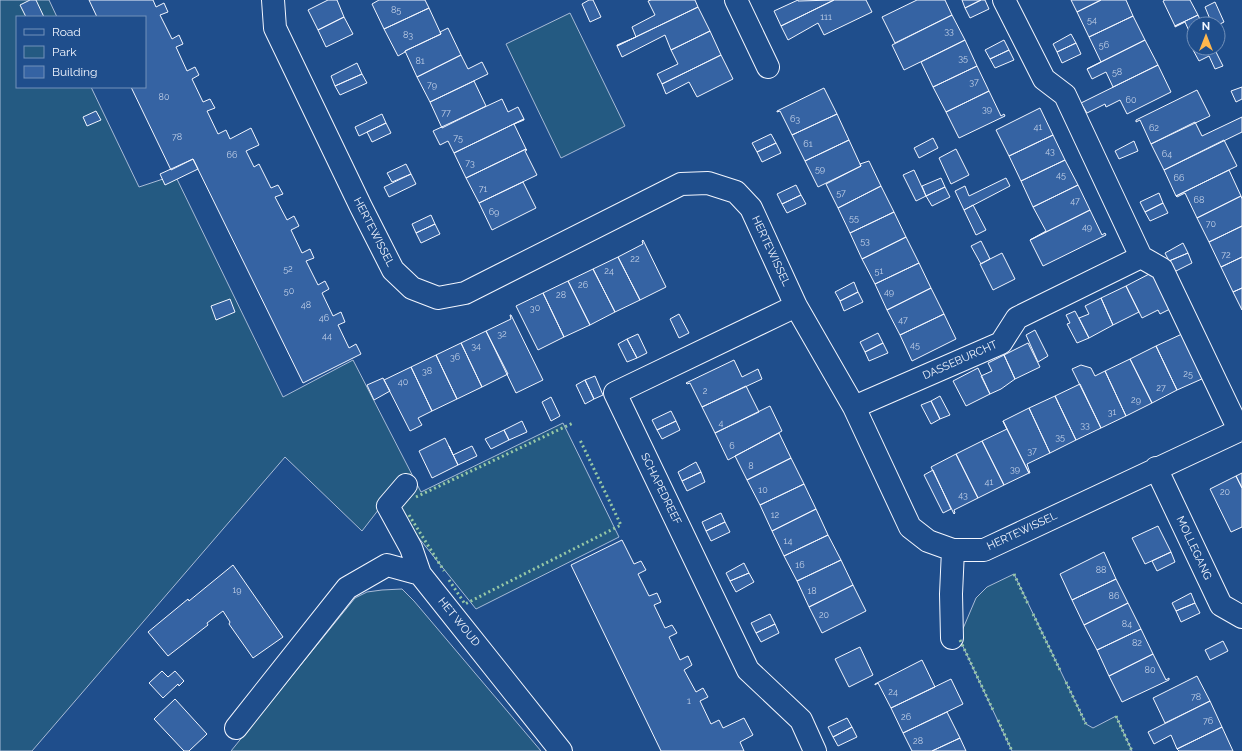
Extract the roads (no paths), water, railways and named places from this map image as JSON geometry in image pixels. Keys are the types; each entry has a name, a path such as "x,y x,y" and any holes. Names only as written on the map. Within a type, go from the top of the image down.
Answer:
{"street":[{"name":"HERTEWISSEL","path":"273,0 275,28 308,97 393,270 412,288 438,298 465,293 681,184 708,183 736,192 752,208 796,306 854,407 910,527 928,541 953,550 984,550 1156,468 1241,430"},
{"path":"736,0 768,67"},
{"path":"1004,0 1044,79 1065,95 1141,256 1162,269 1241,430"},
{"name":"DASSEBURCHT","path":"854,407 1001,343 1017,318 1141,256"},
{"name":"SCHAPEDREEF","path":"796,306 614,393 748,670 801,720 815,751"},
{"name":"MOLLEGANG","path":"1156,468 1221,606 1242,617"},
{"name":"HET WOUD","path":"406,485 388,506 411,548 420,574 562,751"},
{"path":"952,638 951,594 953,550"},
{"path":"236,728 346,588 387,565 420,574"}]}
